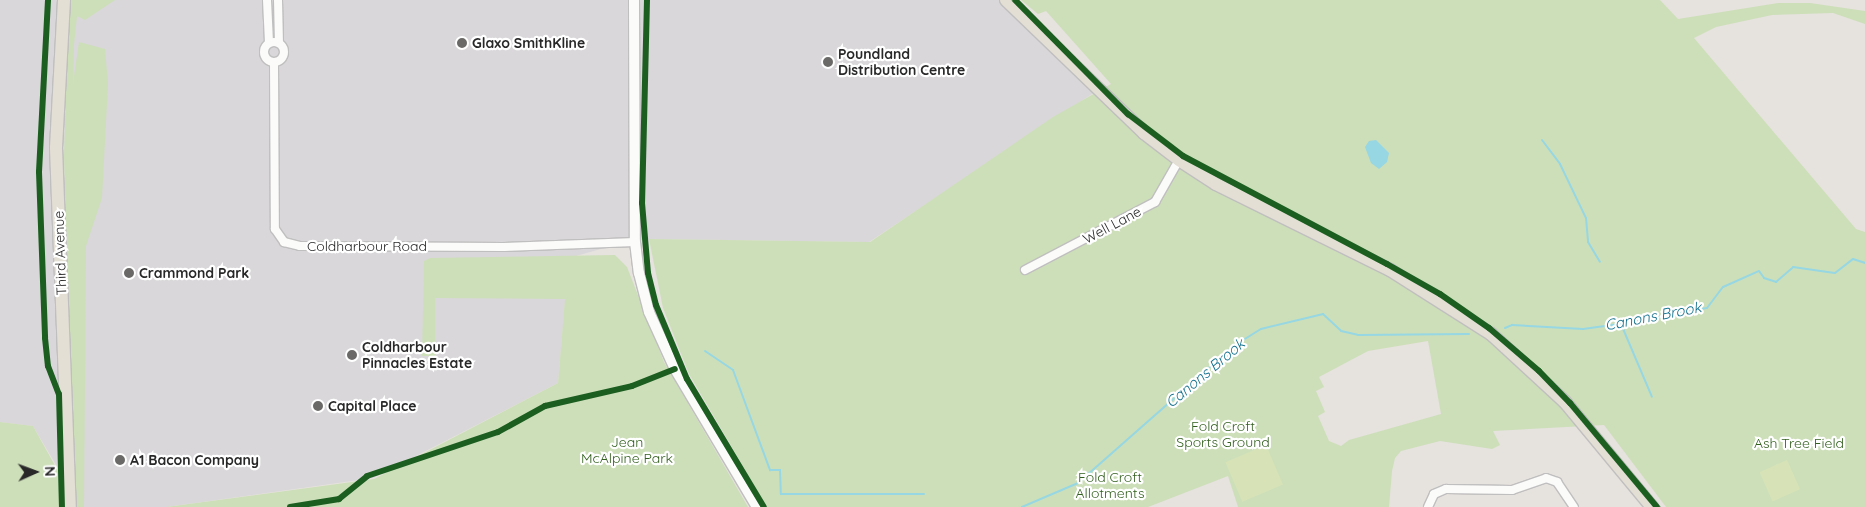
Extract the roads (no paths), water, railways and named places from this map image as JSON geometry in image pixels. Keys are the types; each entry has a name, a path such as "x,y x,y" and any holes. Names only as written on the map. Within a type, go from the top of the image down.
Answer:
{"main road":[{"name":"Third Avenue","path":"64,0 56,148 70,507"},
{"path":"1006,0 1144,133 1179,160 1216,184 1390,270 1491,334 1565,402 1652,507"}],"street":[{"name":"Coldharbour Road","path":"267,0 269,43 264,55 274,62"},
{"name":"Coldharbour Road","path":"278,0 279,43 283,54 274,62 275,229 284,242 300,246 504,247 635,242"},
{"path":"634,0 635,242 647,304 675,370 756,507"},
{"path":"269,43 279,43"},
{"name":"Well Lane","path":"1025,270 1155,202 1179,160"},
{"path":"1428,507 1434,494 1446,489 1512,490 1546,478 1557,482 1574,507"}],"water":[{"path":"1376,140 1389,153 1387,162 1379,169 1371,163 1365,147 1369,141"}],"waterway":[{"path":"1542,140 1560,164 1586,218 1588,242 1600,262"},
{"name":"Canons Brook","path":"1505,328 1512,325 1583,329 1627,323 1707,308 1723,287 1759,271 1764,278 1776,282 1793,267 1835,273 1853,259 1865,263"},
{"name":"Canons Brook","path":"1022,507 1078,483 1232,347 1261,329 1323,314 1341,331 1358,335 1469,334"},
{"path":"1621,324 1652,397"},
{"path":"705,351 733,370 770,470 780,470 781,494 924,494"}],"place":[{"name":"Glaxo SmithKline","path":"462,43"},
{"name":"Poundland Distribution Centre","path":"828,62"},
{"name":"Crammond Park","path":"129,273"},
{"name":"Coldharbour Pinnacles Estate","path":"352,355"},
{"name":"Capital Place","path":"318,406"},
{"name":"A1 Bacon Company","path":"120,460"}],"park label":[{"name":"Fold Croft Sports Ground","path":"1223,434"},
{"name":"Ash Tree Field","path":"1799,443"},
{"name":"Jean McAlpine Park","path":"627,450"},
{"name":"Fold Croft Allotments","path":"1110,486"}]}
